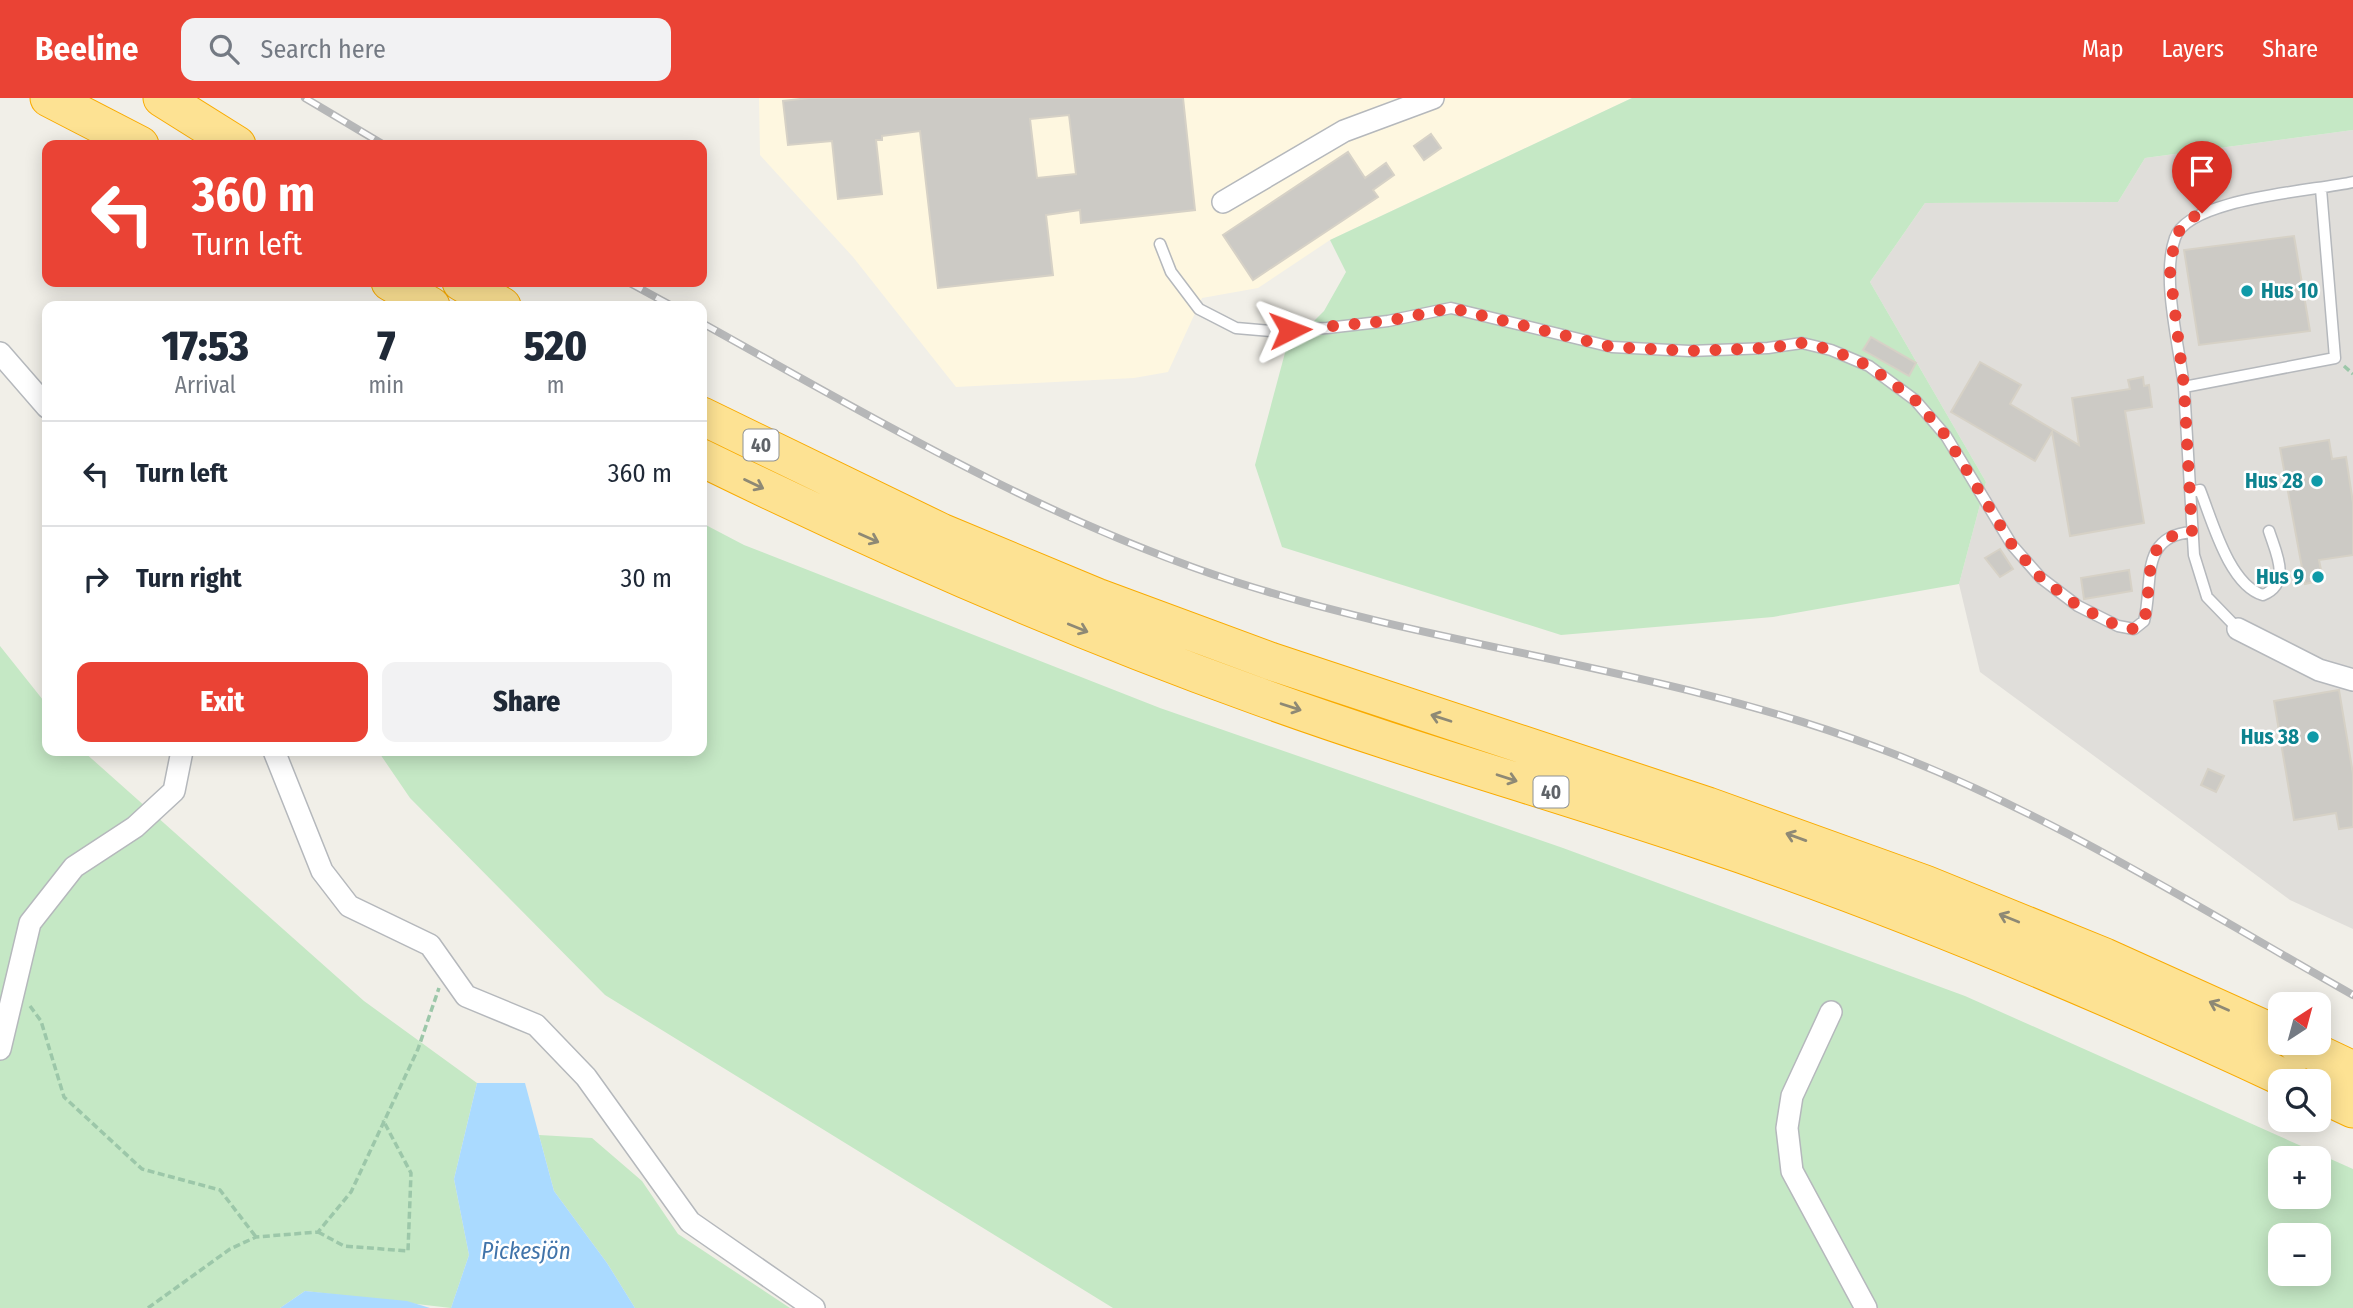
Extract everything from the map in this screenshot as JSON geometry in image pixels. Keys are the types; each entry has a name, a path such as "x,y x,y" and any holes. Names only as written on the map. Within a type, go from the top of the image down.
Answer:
{"highway":[{"path":"49,98 130,140"},
{"path":"93,98 160,140"},
{"path":"162,98 229,140"},
{"path":"181,98 231,140"},
{"path":"399,287 422,301"},
{"path":"470,287 493,301"},
{"name":"40","path":"707,418 941,532 1097,597 1270,661 1708,806 1925,884 2105,957 2268,1030"},
{"name":"40","path":"707,460 926,564 1084,631 1257,696 1700,840 1889,910 2091,990 2268,1070"},
{"path":"2321,1055 2353,1070"},
{"path":"2331,1099 2353,1109"}],"street":[{"path":"1223,202 1344,131 1433,98"},
{"path":"0,353 42,401"},
{"path":"2238,629 2319,670 2353,680"},
{"path":"0,1049 30,923 74,867 135,827 174,791 181,756"},
{"path":"276,756 321,871 349,906 430,945 466,996 536,1025 586,1077 690,1222 814,1308"},
{"path":"1831,1012 1792,1096 1787,1128 1791,1171 1866,1308"}],"lane":[{"path":"2238,629 2207,597 2194,555 2184,387 2170,271 2175,237 2187,220 2217,206 2353,182"},
{"path":"2184,387 2335,358 2321,189"},
{"path":"1160,244 1171,272 1199,309 1236,328 1271,331 1327,328 1388,321 1451,308 1612,347 1690,351 1768,348 1802,343 1832,350 1869,366 1915,400 1946,436 2022,560 2078,606 2118,626 2134,629 2144,621 2151,559 2158,546 2180,533 2192,532"},
{"path":"2191,492 2200,490 2236,574 2254,592 2263,595 2277,585 2280,575 2269,531"}],"path":[{"path":"318,1232 351,1192 418,1049 432,1015 437,991 448,970"},
{"path":"13,993 23,997 41,1021 64,1097 142,1168 220,1189 256,1237"},
{"path":"148,1308 230,1249 256,1237 318,1232 344,1246 408,1251 411,1173 383,1120"}],"shaded area":[{"path":"759,98 1632,98 1330,240 1258,288 1202,298 1168,372 1134,378 956,387 853,257 760,155"},
{"path":"2353,130 2353,929 2290,900 1980,672 1959,584 1986,482 1870,282 1925,203 2118,202 2145,158"}],"green space":[{"path":"1632,98 2353,98 2353,130 2145,158 2118,202 1925,203 1870,282 1986,482 1959,584 1773,617 1561,635 1282,547 1255,465 1286,349 1324,311 1346,272 1330,240"},
{"path":"707,526 744,545 1160,708 1563,848 1965,996 2301,1146 2268,1146 2268,1209 2331,1209 2331,1159 2353,1169 2353,1308 1113,1308 605,995 410,798 381,756 707,756"},
{"path":"0,646 42,699 42,756 89,756 364,1001 477,1083 454,1179 469,1255 451,1308 305,1291 280,1308 0,1308"},
{"path":"539,1135 592,1138 642,1181 678,1234 790,1308 635,1308 607,1263 554,1191"}],"water":[{"name":"Pickesjön","path":"477,1083 525,1083 554,1191 607,1263 635,1308 451,1308 469,1255 454,1179"},
{"path":"305,1291 407,1301 430,1308 280,1308"}],"building":[{"path":"809,98 1183,98 1195,210 1081,223 1080,210 1046,215 1053,275 938,288 920,131 882,136 882,140 876,140 882,194 838,199 832,141 788,145 783,101","holes":["1069,115 1076,174 1037,178 1030,119"]},
{"path":"1431,134 1441,148 1424,160 1414,146"},
{"path":"1348,152 1365,178 1386,163 1394,175 1373,190 1378,197 1253,280 1223,235"},
{"name":"Hus 10","path":"2294,236 2310,331 2199,345 2184,250"},
{"path":"1871,337 1916,363 1909,376 1863,350"},
{"path":"1980,362 2021,385 2010,404 2079,445 2072,398 2130,389 2128,380 2143,377 2144,386 2149,385 2152,407 2125,411 2144,523 2070,536 2052,432 2035,461 1951,412"},
{"name":"Hus 28","path":"2329,440 2332,459 2346,457 2353,503 2353,555 2319,560 2323,580 2305,584 2280,448"},
{"path":"2000,549 2013,569 2000,577 1985,558"},
{"path":"2129,570 2132,591 2084,599 2081,578"},
{"name":"Hus 38","path":"2339,690 2353,774 2353,827 2339,829 2336,813 2294,820 2274,701"},
{"path":"2208,769 2224,776 2216,792 2201,785"}],"railway":[{"path":"305,98 376,140"},
{"path":"637,287 663,301"},
{"path":"707,326 963,466 1030,499 1166,557 1236,582 1315,605 1716,697 1873,746 1936,771 2118,861 2353,995"}],"place":[{"name":"Hus 10","path":"2247,291"},
{"name":"Hus 28","path":"2317,481"},
{"name":"Hus 9","path":"2318,577"},
{"name":"Hus 38","path":"2313,737"}],"route":[{"path":"1290,330 1388,321 1451,308 1612,347 1690,351 1768,348 1802,343 1832,350 1869,366 1915,400 1946,436 2022,560 2041,578 2078,606 2118,626 2134,629 2144,621 2147,611 2151,559 2158,546 2180,533 2192,532 2184,387 2170,271 2175,237 2187,220 2202,213"}]}
